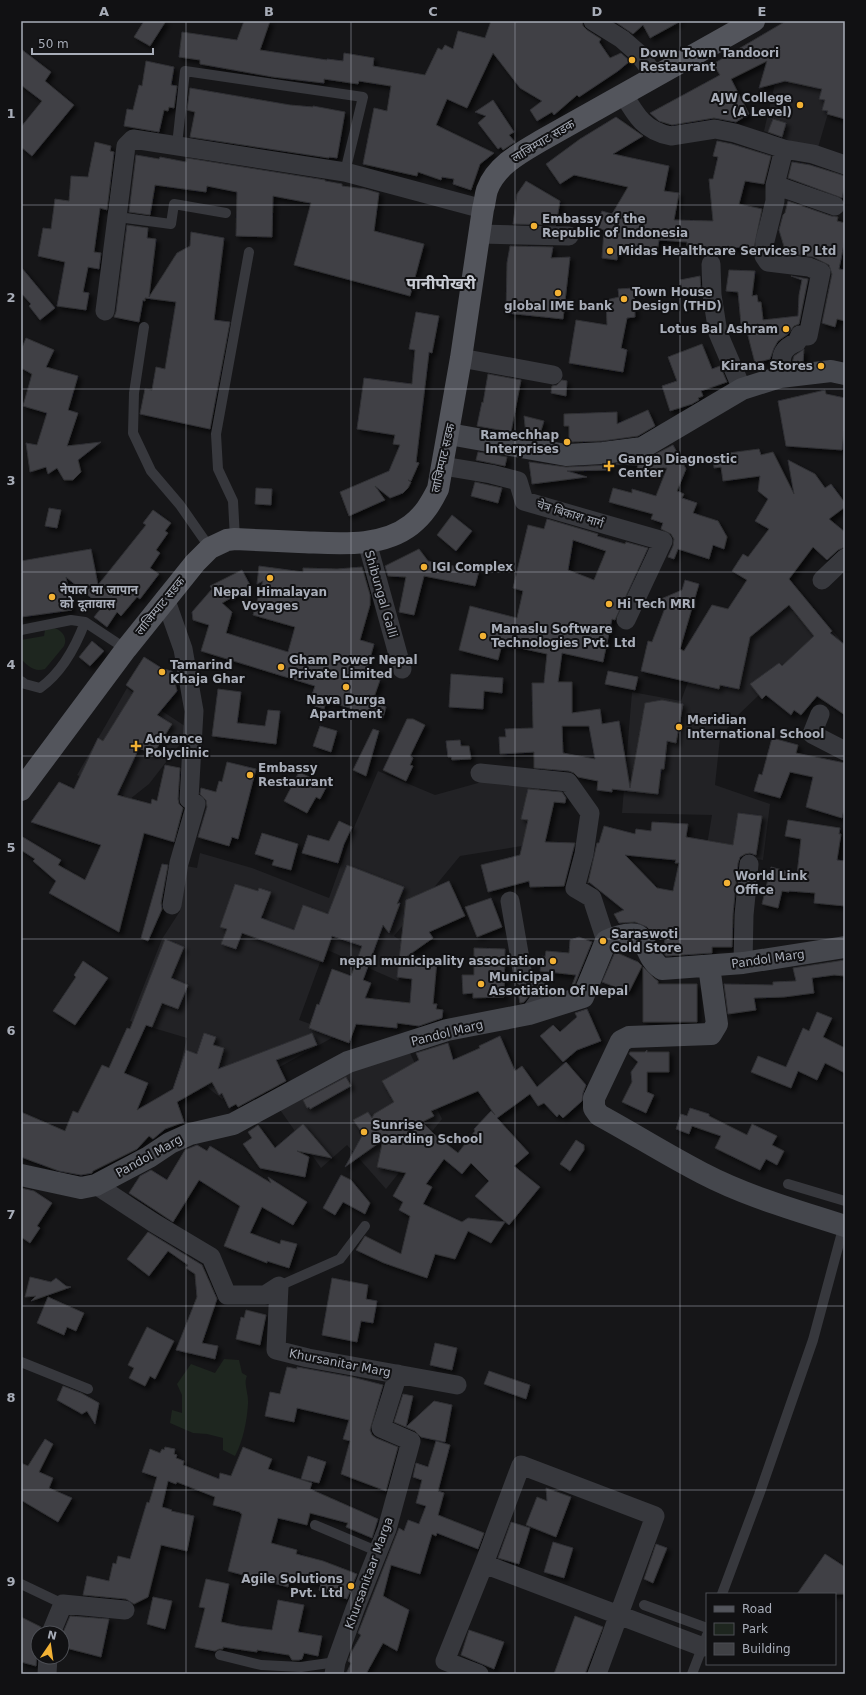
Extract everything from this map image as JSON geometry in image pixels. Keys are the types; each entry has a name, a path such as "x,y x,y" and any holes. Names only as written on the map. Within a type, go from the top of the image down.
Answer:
{"main road":[{"name":"लाजिम्पाट सडक","path":"21,790 165,598 210,548 227,540 235,539 343,544 367,542 393,534 410,526 421,516 429,506 438,489 449,434 483,209 488,190 495,177 505,164 517,155 754,21"}],"street":[{"path":"593,21 622,39 638,53 655,76"},
{"path":"624,95 638,118 648,128 665,135 671,136 715,129 735,133 784,149 813,154 845,165"},
{"path":"105,311 126,146 133,139 345,172 483,209"},
{"path":"780,377 782,352 786,346 797,342 800,335 808,336 821,272 809,267 768,262 764,256 765,241 775,201 775,185 784,149"},
{"path":"775,185 835,206"},
{"path":"480,234 569,236"},
{"path":"711,264 712,295 718,333 742,389"},
{"path":"461,358 553,375"},
{"path":"449,434 566,455 603,453 642,448 742,389 780,377 832,371 845,374"},
{"name":"चेत्र बिकाश मार्ग","path":"443,466 491,474 518,481 524,501 663,541 626,620"},
{"name":"Shibungal Galli","path":"367,542 402,669"},
{"path":"822,580 845,558"},
{"path":"165,598 183,649 194,711 189,799 196,804 179,863 172,905"},
{"path":"820,714 812,734 845,751"},
{"path":"480,773 568,782 590,813 584,854 575,888 592,898 606,941"},
{"path":"742,963 744,915 749,864"},
{"path":"510,901 523,976 535,984 540,998 529,1014"},
{"name":"Pandol Marg","path":"21,1175 81,1188 96,1185 170,1143 190,1134 233,1124 348,1062 447,1030 529,1014 583,997 606,941 624,934 638,936 644,940 656,964 662,969 742,963 845,947"},
{"path":"709,966 717,1024 715,1030 711,1034 629,1037 620,1041 594,1098 594,1108 599,1115 702,1173 751,1195 845,1226"},
{"path":"96,1185 154,1223 211,1256 227,1295 265,1295 279,1286"},
{"name":"Khursanitar Marg","path":"279,1286 276,1350 308,1358 457,1385"},
{"name":"Khursanitaar Marga","path":"335,1668 387,1529 411,1442 381,1428 398,1374"},
{"path":"479,1674 445,1661 484,1564 521,1464 655,1516 597,1674"},
{"path":"484,1564 619,1615 706,1637"},
{"path":"54,1625 63,1604 126,1610"}],"lane":[{"path":"177,145 185,71 363,97 345,172"},
{"path":"118,217 171,224 174,204 226,213"},
{"path":"235,539 233,501 218,469 216,434 249,252"},
{"path":"144,327 134,393 133,433 151,471 180,505 210,548"},
{"path":"21,630 71,620 84,622 126,648"},
{"path":"21,681 25,684 40,688 49,682 73,649 84,622"},
{"path":"788,1184 845,1201"},
{"path":"279,1286 340,1259 365,1226"},
{"path":"722,1593 760,1495 813,1340 845,1226"},
{"path":"21,1362 88,1388"},
{"path":"315,1525 379,1552"},
{"path":"21,1584 63,1604"},
{"path":"644,1605 706,1637 692,1674"},
{"path":"220,1655 269,1665 335,1668"}],"shaded area":[{"name":"AJW College - (A Level)","path":"779,66 838,79 817,151 764,131"},
{"name":"Meridian International School","path":"785,576 845,645 783,676 759,695 736,717 720,738 715,785 770,804 763,860 706,851 712,815 622,813 632,692 681,701 693,668"},
{"name":"Advance Polyclinic","path":"127,688 191,730 149,784 130,799 77,775"},
{"path":"378,771 435,795 496,778 539,787 541,814 540,843 460,856 394,936 412,949 398,981 325,949 299,1020 339,1034 222,1099 180,1065 187,1038 130,1021 162,939 180,911 186,866 197,868 200,853 252,868 329,898 355,825"},
{"name":"Sunrise Boarding School","path":"409,1051 442,1119 386,1189 347,1145 321,1168 278,1107 349,1069"}],"green space":[{"path":"54,628 64,635 64,646 45,669 38,670 32,668 21,659 21,640 44,636 45,630"},
{"path":"224,1359 239,1360 242,1373 247,1376 247,1417 244,1431 235,1456 223,1450 223,1438 207,1434 193,1433 170,1423 172,1410 182,1413 182,1395 177,1384 191,1364 215,1373"}],"building":[{"path":"144,21 166,21 150,46 134,37"},
{"path":"244,21 270,21 260,50 343,61 344,53 374,58 373,66 425,75 438,48 442,50 445,45 453,49 458,31 485,38 491,21 582,21 583,26 587,30 601,39 599,42 610,58 621,53 630,61 618,71 579,97 577,95 554,115 552,112 537,121 530,110 542,101 520,88 493,53 467,108 447,99 436,125 494,153 480,164 471,190 453,184 454,179 442,177 441,180 418,172 417,176 363,164 374,108 387,111 391,86 359,81 358,84 324,79 324,83 273,77 200,64 200,60 179,57 182,32 237,40"},
{"path":"614,21 681,21 650,38 643,25 633,34"},
{"path":"786,21 845,21 845,119 827,114 828,111 822,110 825,100 819,99 822,89 785,81 759,88 767,61 731,79 749,114 736,122 714,118 672,125 659,121 650,113 720,75 713,64"},
{"path":"21,49 51,72 45,81 74,105 32,156 21,147 21,127 42,101 21,85"},
{"path":"146,61 174,67 171,85 177,86 174,108 169,107 168,111 164,110 159,132 124,126 127,109 133,110 139,85 142,86"},
{"path":"190,88 290,105 313,106 345,112 337,158 190,137 195,112 187,110"},
{"path":"493,100 514,132 509,135 515,142 503,150 501,147 498,149 478,123 486,116 475,112"},
{"path":"616,117 643,136 613,154 669,166 664,191 679,193 674,220 713,221 709,179 713,179 718,157 713,156 717,141 771,156 764,184 745,181 739,204 762,209 754,248 687,246 687,242 659,240 657,252 618,250 617,260 602,258 604,230 596,227 602,211 612,214 628,187 574,175 560,184 546,164 580,139"},
{"path":"773,119 786,123 782,137 768,132"},
{"path":"95,142 111,146 110,151 114,152 107,210 100,208 94,252 101,253 99,269 88,267 83,292 89,293 86,310 57,306 65,262 38,256 43,228 51,229 55,199 69,201 71,176 88,177"},
{"path":"136,155 159,159 160,157 186,162 187,158 325,180 342,184 342,186 365,189 379,193 374,231 424,244 410,296 294,265 311,203 273,196 272,237 236,236 237,192 207,186 206,192 155,185 150,215 129,212"},
{"path":"792,162 810,165 845,176 842,198 788,178"},
{"path":"526,181 560,201 556,225 513,224 517,194"},
{"path":"788,201 838,217 837,221 845,223 845,239 839,269 845,270 845,321 837,319 835,327 822,323 832,274 829,265 813,257 786,253 779,230"},
{"path":"127,225 148,228 147,238 156,239 149,297 177,253 190,246 191,232 224,238 214,320 230,322 210,429 140,414 145,389 152,390 156,367 165,369 176,302 145,298 145,301 143,300 139,322 114,317 116,312"},
{"path":"510,246 553,247 551,258 570,257 563,319 506,313 507,263"},
{"path":"21,267 55,308 40,320 29,306 31,304 21,293"},
{"path":"729,270 755,271 752,296 757,295 758,302 761,302 763,320 798,316 799,295 802,280 791,276 808,279 799,324 794,326 788,334 778,341 770,359 755,363 745,324 741,324 738,292 726,291"},
{"path":"700,276 701,291 683,294 680,280"},
{"path":"634,288 635,317 627,318 621,348 627,350 623,372 569,363 576,320 607,325 606,300 619,297 618,289"},
{"path":"416,312 439,316 432,353 429,352 416,462 419,463 411,481 408,480 411,482 408,488 403,493 390,498 375,486 385,500 349,516 340,492 389,471 400,445 393,444 395,435 357,429 364,378 412,384 415,350 409,349"},
{"path":"26,338 54,350 46,367 78,376 68,410 78,413 67,446 101,442 78,460 81,472 73,480 64,480 57,468 48,474 46,467 30,472 26,443 37,445 47,413 23,406 32,374 21,368 21,350"},
{"path":"702,344 712,369 720,366 727,382 701,391 703,396 698,398 699,400 692,404 670,411 662,386 677,381 668,357"},
{"path":"804,349 803,362 792,363 794,356"},
{"path":"488,374 521,380 511,432 477,426"},
{"path":"562,380 567,381 566,396 551,393 552,386 557,385"},
{"path":"825,390 826,394 845,398 845,431 842,450 786,446 778,401"},
{"path":"648,410 655,426 638,436 602,441 569,442 569,426 564,426 564,414 617,412 617,424"},
{"path":"524,416 544,421 539,437 526,435"},
{"path":"673,445 686,469 677,491 684,494 682,498 697,503 693,513 718,521 727,537 724,549 713,545 709,559 678,549 674,559 668,557 673,546 674,539 671,534 661,529 663,523 651,519 653,514 609,502 613,488 632,493 632,489 656,496 667,468 637,469 638,465 614,464 644,460"},
{"path":"759,449 761,455 773,452 794,494 788,460 815,474 825,488 831,484 845,503 845,507 829,519 845,532 845,547 838,550 827,560 813,547 789,579 832,631 830,633 845,645 845,715 817,696 801,715 794,710 791,715 766,695 762,699 750,684 779,663 782,666 814,636 789,605 750,637 739,689 720,685 719,689 641,671 648,641 652,642 665,608 661,599 682,590 685,580 699,584 680,649 684,651 712,605 728,609 747,580 732,571 743,554 748,557 769,529 755,521 768,499 758,491 760,476 723,481 721,467 714,468 713,455"},
{"path":"478,452 507,457 505,466 476,460"},
{"path":"529,462 566,467 610,465 609,470 567,471 587,477 532,484"},
{"path":"475,482 502,488 498,503 471,496"},
{"path":"256,488 272,489 271,505 255,504"},
{"path":"49,508 61,510 57,528 45,526"},
{"path":"153,510 171,523 165,531 168,533 156,550 160,553 150,568 159,574 140,599 137,597 121,616 117,612 107,627 94,617 102,607 66,577 72,610 21,617 21,561 91,549 98,585 146,525 143,523"},
{"path":"452,515 472,531 456,551 437,535"},
{"path":"547,519 598,534 597,536 625,544 626,542 648,548 615,620 612,619 603,662 562,653 558,682 572,682 572,713 600,709 602,724 619,721 630,788 645,703 662,700 683,704 676,743 667,741 664,769 661,769 658,794 612,789 612,792 597,790 598,781 578,777 569,771 534,768 534,752 500,754 499,737 506,737 505,729 533,728 532,683 544,683 547,654 502,644 498,660 459,650 470,606 517,618 523,591 513,588 528,525 544,529","holes":["573,540 606,551 594,580 568,570","562,726 589,726 595,759 563,753"]},
{"name":"IGI Complex","path":"419,549 428,561 479,571 475,586 424,576 414,615 399,612 406,577 388,576 385,566"},
{"path":"259,566 303,572 303,568 337,569 362,567 370,595 370,605 360,640 374,644 365,676 380,680 373,700 386,707 383,718 326,701 324,709 309,704 315,686 201,651 209,625 193,620 192,612 212,589 210,586 242,570 251,587 222,603 232,612 226,633 288,652 295,627 253,615 263,581 257,584"},
{"path":"92,641 104,651 90,666 79,657"},
{"path":"144,657 163,669 172,671 177,691 157,715 172,724 153,754 139,748 117,795 151,804 152,799 157,801 165,765 180,768 178,799 179,804 183,808 174,842 144,833 119,932 49,893 56,881 33,861 35,859 21,850 21,836 61,860 58,865 85,880 101,845 31,822 59,782 74,789 98,738 103,741 134,691 126,685"},
{"path":"608,671 638,677 635,690 605,684"},
{"path":"451,674 503,678 502,693 484,691 483,709 449,707"},
{"path":"218,689 241,692 237,723 265,726 268,710 280,711 276,744 212,736"},
{"path":"407,719 413,719 425,725 410,756 413,758 410,765 413,766 406,781 383,770"},
{"path":"320,726 337,731 331,752 313,746"},
{"path":"373,729 379,731 366,776 353,770"},
{"path":"772,738 798,745 796,753 845,763 845,805 842,818 806,807 813,777 790,772 780,798 754,791 759,774 762,775"},
{"path":"460,740 461,746 469,746 471,759 452,760 451,757 448,757 446,741"},
{"path":"227,762 256,769 238,839 232,837 229,846 198,837 207,807 206,800 200,794 201,788 216,792 219,781 222,782"},
{"path":"299,772 327,786 320,799 316,797 307,813 284,801"},
{"path":"528,789 562,792 566,798 565,803 554,802 545,842 575,843 564,886 530,887 529,881 488,892 481,865 520,855 528,820 521,819"},
{"path":"738,813 762,816 756,855 750,853 745,854 740,857 738,863 733,914 732,947 712,947 712,953 666,956 664,953 665,936 653,933 647,927 635,922 619,923 614,914 624,910 589,882 588,883 597,843 599,843 604,826 635,834 636,829 651,831 652,822 688,824 686,837 733,845","holes":["625,855 676,860 675,863 679,863 673,891 657,888"]},
{"path":"788,820 840,828 839,834 841,834 837,860 845,861 845,906 814,903 815,893 789,891 782,891 778,908 762,904 771,867 797,874 801,839 785,836"},
{"path":"339,821 352,827 344,844 338,863 302,853 308,835 329,841"},
{"path":"262,833 298,844 291,870 272,865 274,860 255,854"},
{"path":"162,864 168,865 161,903 162,909 148,941 141,938"},
{"path":"347,865 404,887 397,904 400,903 389,933 383,925 363,980 371,983 365,998 410,1003 412,979 397,977 406,900 449,881 465,916 429,932 433,938 406,957 437,960 433,1004 437,1004 436,1009 443,1010 442,1018 419,1026 397,1023 397,1028 356,1024 349,1043 309,1028 317,1004 319,1005 332,969 351,976 362,946 332,936 323,962 242,933 236,949 221,944 227,929 220,927 235,884 258,891 259,888 271,892 261,918 294,930 303,905 328,914"},
{"path":"491,898 502,927 477,937 465,907"},
{"path":"579,937 592,942 574,986 572,985 576,975 540,971 542,956 545,957 546,951 569,953 570,940"},
{"path":"165,939 184,947 171,978 188,985 178,1009 162,1003 152,1027 146,1025 124,1073 148,1083 137,1110 173,1089 186,1050 197,1054 204,1033 216,1037 213,1045 224,1048 218,1069 312,1033 317,1045 276,1060 286,1081 238,1107 236,1104 229,1108 222,1093 219,1095 212,1082 177,1102 184,1122 165,1129 153,1139 149,1136 137,1149 93,1171 92,1173 81,1175 59,1171 21,1157 21,1112 65,1131 73,1111 78,1113 102,1065 109,1068 127,1028 130,1029"},
{"path":"474,948 505,949 504,997 473,998 473,993 463,994 462,975 474,975"},
{"path":"615,952 638,962 642,966 629,992 602,982"},
{"path":"845,960 845,976 834,975 812,978 814,993 784,997 754,998 756,1010 728,1014 724,984 773,985 773,982 796,981 793,968"},
{"path":"83,961 108,978 75,1025 53,1011 76,977 74,975"},
{"path":"643,967 658,981 658,984 697,984 697,1022 643,1022"},
{"path":"517,987 526,990 528,997 524,1002 520,1003"},
{"path":"587,1009 601,1041 577,1050 563,1062 540,1036 553,1025 560,1032 577,1017 575,1013"},
{"path":"817,1012 832,1018 823,1037 845,1048 845,1073 825,1063 817,1080 798,1071 791,1088 751,1072 758,1056 786,1067 803,1028 809,1031"},
{"path":"500,1036 515,1071 522,1066 537,1087 566,1062 586,1085 582,1101 563,1118 559,1114 557,1117 544,1103 538,1106 530,1094 497,1118 529,1153 514,1166 540,1187 509,1225 475,1196 489,1181 471,1163 462,1174 444,1159 426,1184 432,1187 423,1204 462,1222 468,1218 505,1222 491,1243 468,1231 455,1259 435,1254 427,1278 384,1263 356,1250 365,1236 401,1254 410,1216 399,1210 403,1202 393,1196 406,1173 377,1167 383,1140 345,1167 363,1134 353,1120 368,1112 372,1118 374,1114 394,1102 382,1081 419,1060 416,1053 448,1043 453,1060 480,1048 479,1046","holes":["478,1091 495,1115 491,1111 474,1129 475,1131 458,1153 435,1135 422,1122 434,1116 431,1111"]},
{"path":"647,1050 647,1052 669,1052 669,1072 647,1072 647,1092 654,1095 646,1113 622,1102 632,1082 631,1072 638,1062 629,1054 630,1052 645,1052"},
{"path":"346,1077 351,1086 310,1109 309,1107 307,1108 303,1100"},
{"path":"690,1108 709,1114 709,1116 747,1135 752,1124 777,1136 772,1145 784,1151 777,1165 766,1159 760,1170 715,1148 721,1136 692,1126 689,1134 676,1129 681,1114 687,1116"},
{"path":"303,1124 332,1158 297,1151 309,1157 305,1177 260,1168 243,1144 252,1138 248,1132 258,1125 275,1148"},
{"path":"576,1140 584,1145 584,1150 570,1171 560,1164"},
{"path":"197,1145 207,1151 210,1146 271,1183 268,1177 307,1202 293,1225 262,1207 250,1233 280,1244 281,1240 297,1244 289,1268 267,1261 267,1263 224,1246 240,1206 199,1180 173,1222 129,1193 140,1176 151,1170 167,1180 185,1150"},
{"path":"341,1175 351,1180 370,1203 365,1214 343,1202 335,1215 323,1208"},
{"path":"21,1188 34,1191 52,1203 37,1226 40,1228 30,1243 21,1237"},
{"path":"148,1232 202,1265 217,1299 202,1343 218,1346 215,1359 176,1350 197,1297 195,1274 186,1268 188,1265 168,1251 149,1276 127,1259"},
{"path":"30,1277 51,1282 56,1278 66,1286 71,1287 31,1301 36,1296 25,1297"},
{"path":"332,1278 368,1285 366,1299 377,1301 373,1323 361,1321 357,1342 322,1335"},
{"path":"48,1297 84,1313 76,1331 67,1327 64,1335 37,1323"},
{"path":"246,1310 266,1315 260,1345 236,1339 241,1317 244,1318"},
{"path":"147,1327 174,1341 155,1379 150,1376 145,1386 129,1378 134,1368 128,1365"},
{"path":"435,1343 457,1348 452,1370 430,1365"},
{"path":"287,1367 297,1369 297,1367 352,1377 383,1385 370,1430 372,1435 376,1438 398,1447 386,1491 341,1474 350,1441 343,1439 349,1420 297,1408 294,1422 265,1416 270,1392 280,1394"},
{"path":"489,1371 530,1385 526,1399 484,1384"},
{"path":"63,1386 81,1393 99,1403 95,1424 87,1411 82,1414 57,1400"},
{"path":"403,1394 413,1396 406,1427 434,1401 452,1405 445,1442 421,1437 415,1431 394,1422"},
{"path":"45,1439 53,1444 39,1472 53,1478 49,1488 72,1498 58,1522 21,1500 21,1463 28,1466"},
{"path":"436,1441 450,1445 438,1491 444,1493 438,1515 484,1533 478,1549 437,1533 436,1536 432,1534 420,1574 391,1565 383,1596 409,1610 397,1651 383,1643 366,1674 346,1674 351,1663 348,1661 361,1635 358,1633 399,1528 404,1531 408,1520 419,1524 426,1506 416,1503 422,1480 413,1477 416,1463 428,1467"},
{"path":"165,1447 175,1449 174,1454 177,1455 176,1458 184,1461 183,1465 219,1479 220,1473 231,1476 243,1447 272,1459 268,1469 312,1483 310,1489 378,1519 372,1538 346,1527 348,1523 310,1513 307,1525 278,1518 271,1543 297,1550 296,1554 323,1561 357,1574 347,1599 319,1590 321,1584 290,1576 288,1587 228,1571 242,1514 240,1512 213,1505 215,1497 177,1482 176,1484 168,1481 162,1507 172,1510 171,1511 194,1516 187,1551 161,1545 148,1597 134,1604 126,1599 83,1595 87,1576 109,1581 113,1563 116,1564 118,1556 130,1559 147,1502 149,1503 157,1477 142,1472 150,1449 160,1453"},
{"path":"308,1456 326,1462 319,1483 301,1479"},
{"path":"546,1488 571,1497 556,1537 526,1525 537,1497 547,1501"},
{"path":"511,1522 530,1528 519,1564 498,1558"},
{"path":"553,1542 573,1548 564,1578 544,1572"},
{"path":"656,1544 667,1548 653,1583 644,1579"},
{"path":"825,1554 845,1567 845,1594 798,1593"},
{"path":"206,1579 229,1584 221,1622 272,1630 278,1600 304,1605 298,1632 322,1636 318,1656 304,1653 302,1659 292,1660 289,1655 257,1650 257,1652 223,1647 223,1649 215,1651 195,1647 205,1608 199,1607"},
{"path":"153,1597 172,1601 165,1629 147,1624"},
{"path":"70,1616 109,1619 101,1657 70,1649 70,1625 66,1625"},
{"path":"575,1616 603,1627 585,1674 554,1674"},
{"path":"21,1617 37,1625 30,1625 30,1664 21,1662"},
{"path":"469,1630 504,1642 494,1669 461,1655"}],"place":[{"name":"Down Town Tandoori Restaurant","path":"632,60"},
{"name":"AJW College - (A Level)","path":"800,105"},
{"name":"Embassy of the Republic of Indonesia","path":"534,226"},
{"name":"Midas Healthcare Services P Ltd","path":"610,251"},
{"name":"global IME bank","path":"558,293"},
{"name":"Town House Design (THD)","path":"624,299"},
{"name":"Lotus Bal Ashram","path":"786,329"},
{"name":"Kirana Stores","path":"821,366"},
{"name":"Ramechhap Interprises","path":"567,442"},
{"name":"Ganga Diagnostic Center","path":"609,466"},
{"name":"IGI Complex","path":"424,567"},
{"name":"Nepal Himalayan Voyages","path":"270,578"},
{"name":"नेपाल मा जापान को दूतावास","path":"52,597"},
{"name":"Hi Tech MRI","path":"609,604"},
{"name":"Manaslu Software Technologies Pvt. Ltd","path":"483,636"},
{"name":"Gham Power Nepal Private Limited","path":"281,667"},
{"name":"Tamarind Khaja Ghar","path":"162,672"},
{"name":"Nava Durga Apartment","path":"346,687"},
{"name":"Meridian International School","path":"679,727"},
{"name":"Advance Polyclinic","path":"136,746"},
{"name":"Embassy Restaurant","path":"250,775"},
{"name":"World Link Office","path":"727,883"},
{"name":"Saraswoti Cold Store","path":"603,941"},
{"name":"nepal municipality association","path":"553,961"},
{"name":"Municipal Assotiation Of Nepal","path":"481,984"},
{"name":"Sunrise Boarding School","path":"364,1132"},
{"name":"Agile Solutions Pvt. Ltd","path":"351,1586"}],"district":[{"name":"पानीपोखरी","path":"441,283"}]}
